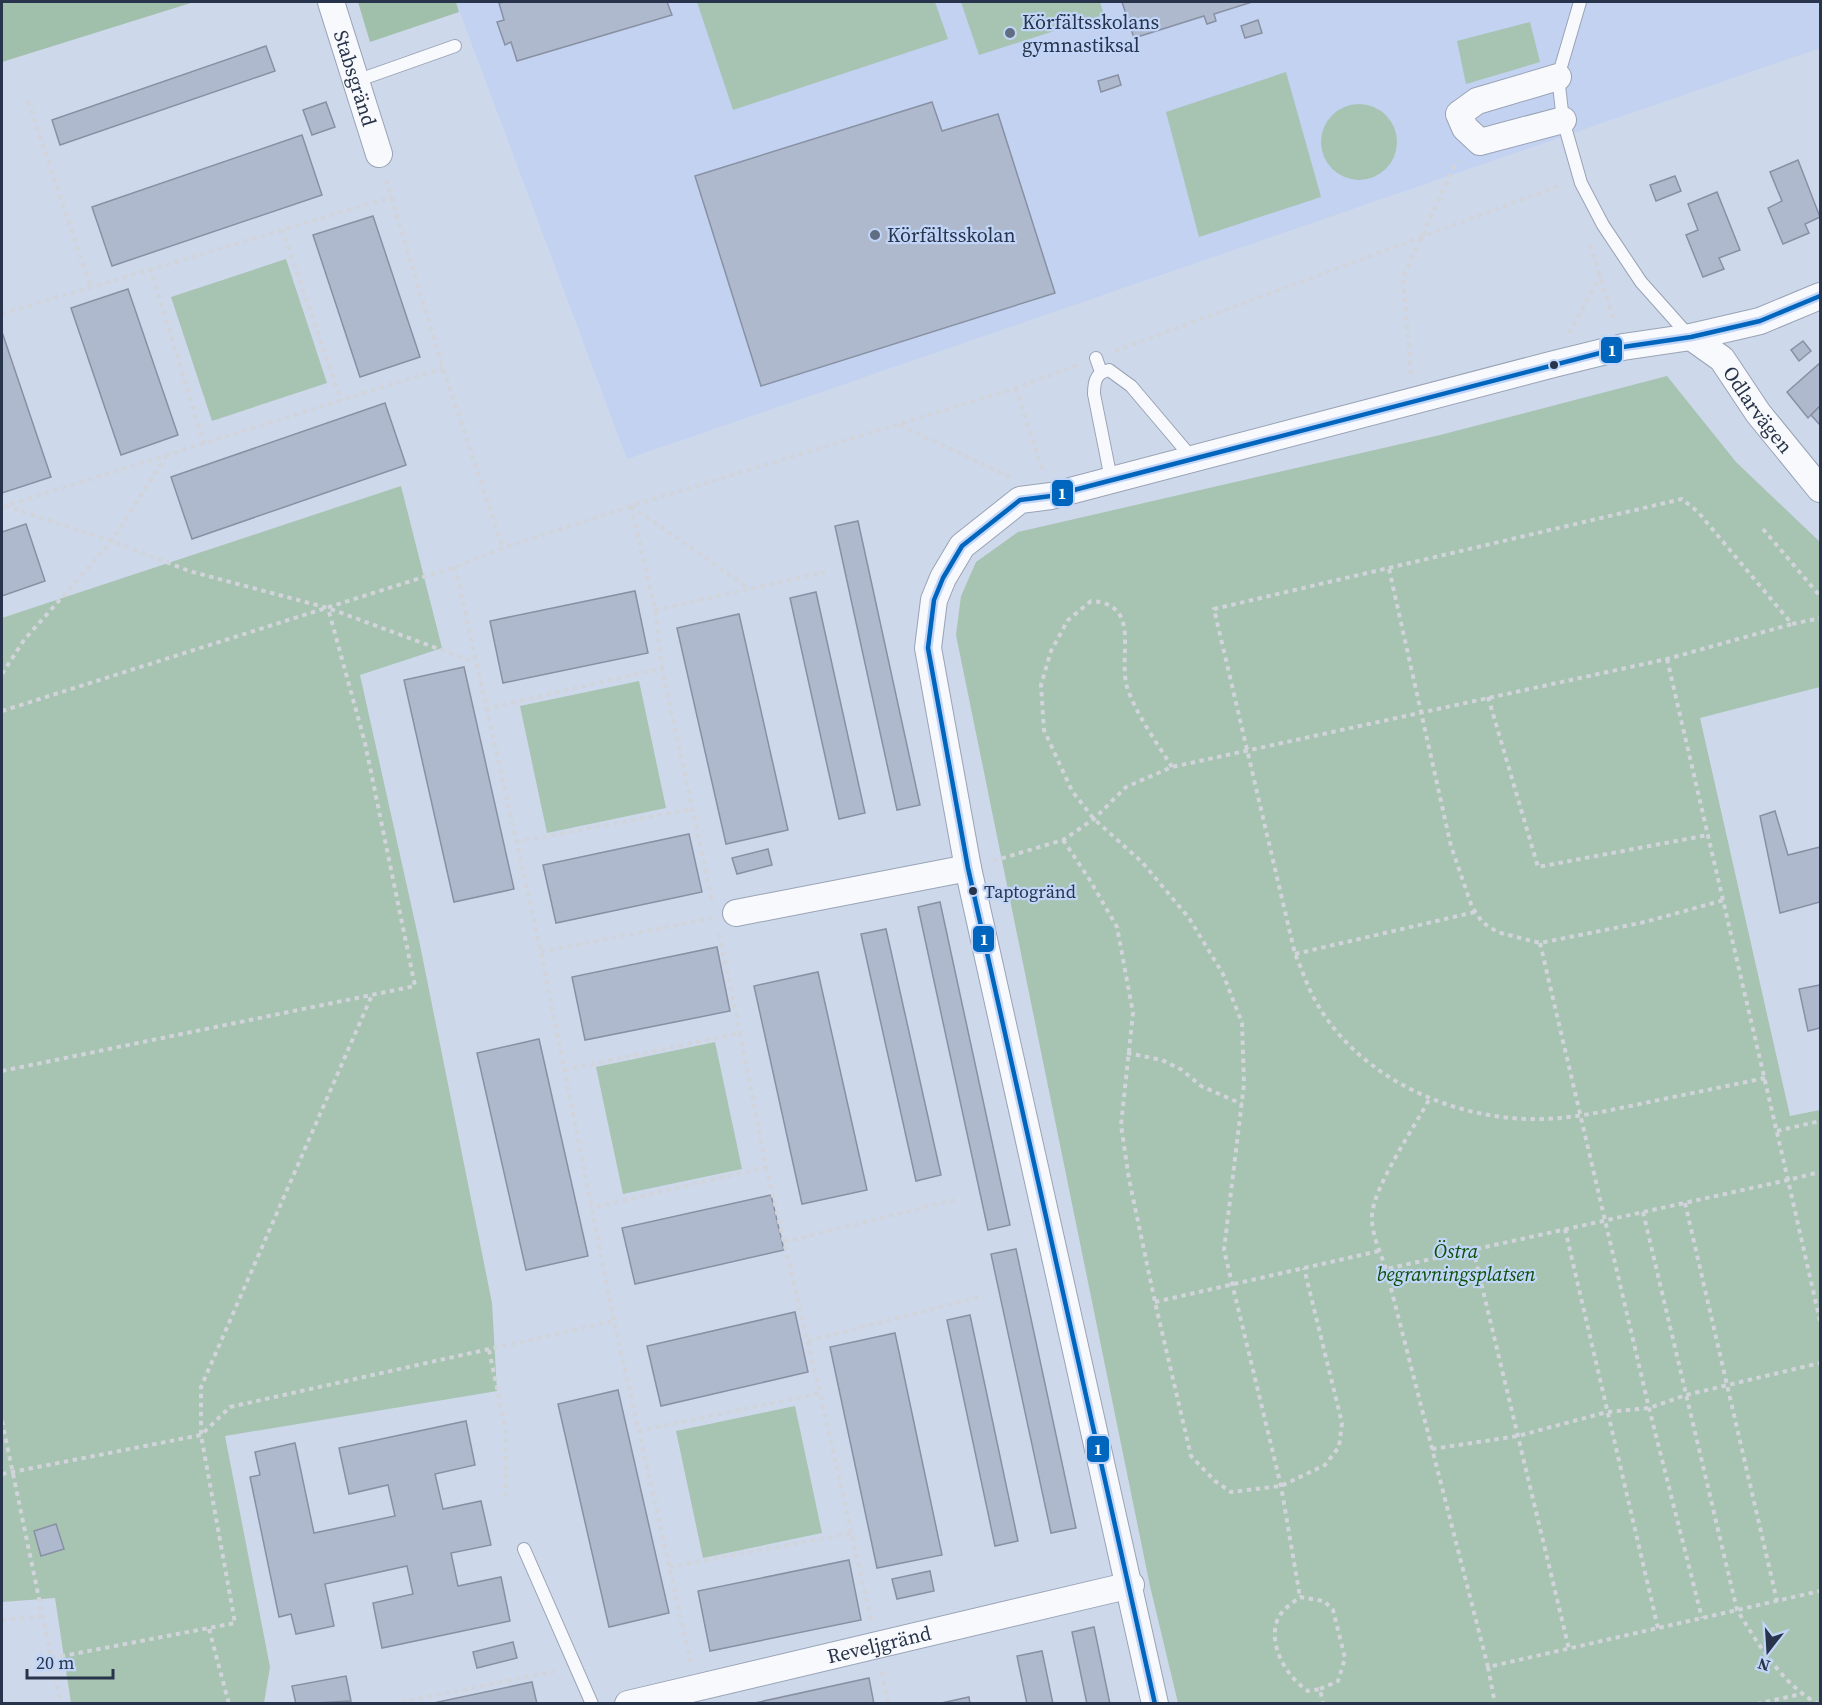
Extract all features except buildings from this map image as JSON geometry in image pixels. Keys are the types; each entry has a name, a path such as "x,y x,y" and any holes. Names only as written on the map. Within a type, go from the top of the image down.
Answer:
{"street":[{"name":"Stabsgränd","path":"331,2 379,154"},
{"path":"1558,77 1477,101 1459,114 1465,128 1480,142 1563,120"},
{"path":"1155,1704 1131,1585 968,868 928,648 934,600 948,568 962,546 1020,500 1051,496 1413,399 1623,347 1691,337 1760,321 1821,296"},
{"name":"Odlarvägen","path":"1691,337 1722,359 1758,413 1821,489"},
{"path":"726,915 968,868"},
{"name":"Reveljgränd","path":"628,1704 1131,1585"}],"lane":[{"path":"1580,2 1558,77 1563,120 1581,183 1603,225 1641,282 1691,337"},
{"path":"356,81 455,46"},
{"path":"1096,358 1101,372"},
{"path":"1112,479 1094,394 1094,381 1101,372 1108,370 1131,386 1192,458"},
{"path":"524,1549 592,1704"}],"path":[{"path":"28,101 90,285"},
{"path":"379,154 443,368 503,548"},
{"path":"1411,381 1403,277 1457,160"},
{"path":"2,711 455,567 503,548 631,506 1016,388 1570,181"},
{"path":"2,314 90,285 392,197"},
{"path":"282,229 341,400"},
{"path":"1587,234 1623,347"},
{"path":"150,268 204,443"},
{"path":"1566,338 1600,276"},
{"path":"3,507 443,368"},
{"path":"1016,388 1051,496"},
{"path":"900,424 1051,496"},
{"path":"2,674 24,640 112,541 166,455"},
{"path":"1765,1078 1581,1116 1537,1119 1483,1116 1430,1098 1400,1082 1353,1049 1315,1001 1295,954 1245,749 1214,609 1682,499 1698,512 1792,624"},
{"path":"631,506 750,589"},
{"path":"631,506 655,610 662,668 692,809 726,915 740,1033 766,1167 852,1533 888,1704"},
{"path":"3,507 112,541 189,571 328,608 475,662"},
{"path":"1763,529 1821,596"},
{"path":"455,567 541,952 614,1321 696,1688"},
{"path":"1389,569 1451,846 1482,922 1497,932 1540,943 1645,922 1724,900"},
{"path":"655,610 825,572"},
{"path":"1172,767 1127,689 1124,654 1126,629 1116,608 1106,602 1091,601 1068,620 1051,651 1041,685 1044,730 1072,791 1094,819 1149,870 1189,918 1223,974 1242,1023 1244,1084 1225,1225 1224,1250 1281,1486 1300,1597"},
{"path":"2,1071 415,986 365,743 328,608"},
{"path":"968,868 1063,840 1094,819 1126,787 1172,767 1245,749 1667,659 1821,618"},
{"path":"1667,659 1821,1321"},
{"path":"485,709 662,668"},
{"path":"1488,697 1538,867 1708,836"},
{"path":"516,842 692,809"},
{"path":"1063,840 1117,927 1133,1013 1121,1125 1129,1179 1191,1456 1215,1481 1231,1492 1281,1486 1325,1465 1339,1447 1342,1424 1304,1268"},
{"path":"1295,954 1476,912"},
{"path":"541,952 726,915"},
{"path":"1540,943 1649,1408 1702,1618"},
{"path":"52,1658 235,1623 201,1434 201,1388 372,995"},
{"path":"564,1070 740,1033"},
{"path":"1127,1053 1162,1060 1182,1070 1201,1086 1242,1104"},
{"path":"1430,1098 1382,1184 1372,1213 1374,1236 1386,1269 1488,1667 1495,1704"},
{"path":"1777,1131 1821,1121"},
{"path":"591,1208 766,1167"},
{"path":"1386,1269 1821,1172"},
{"path":"784,1242 958,1199"},
{"path":"1684,1203 1777,1601"},
{"path":"1642,1212 1737,1610 1763,1652 1801,1694 1818,1704"},
{"path":"1565,1229 1658,1628"},
{"path":"1473,1249 1569,1649"},
{"path":"1155,1302 1379,1251"},
{"path":"808,1341 983,1296"},
{"path":"2,1473 201,1434 230,1407 614,1321"},
{"path":"489,1350 506,1431 506,1500"},
{"path":"1432,1449 1518,1436 1607,1412 1649,1408 1686,1395 1821,1363"},
{"path":"638,1431 820,1393"},
{"path":"2,1421 61,1704"},
{"path":"669,1568 852,1533"},
{"path":"1488,1667 1821,1591"},
{"path":"1300,1597 1324,1601 1334,1610 1345,1658 1338,1682 1308,1692 1295,1683 1285,1670 1276,1640 1276,1622 1300,1597"},
{"path":"2,1620 42,1616"},
{"path":"210,1629 229,1704"},
{"path":"392,1704 560,1670"},
{"path":"1320,1689 1323,1704"},
{"path":"1757,1704 1801,1694"}],"shaded area":[{"path":"456,2 1820,2 1820,48 627,459"}],"green space":[{"path":"2,2 194,2 2,62"},
{"path":"358,2 456,2 459,12 370,42"},
{"path":"697,2 935,2 948,39 733,110"},
{"name":"Körfältsskolans gymnastiksal","path":"961,2 1100,2 1104,15 979,55"},
{"path":"1530,22 1540,62 1466,84 1457,41"},
{"path":"1286,72 1321,197 1199,237 1166,112"},
{"path":"1367,104 1380,110 1391,121 1397,134 1395,157 1380,174 1367,180 1351,180 1338,174 1323,157 1321,134 1327,121 1344,106"},
{"path":"286,259 327,383 212,421 171,297"},
{"name":"Östra begravningsplatsen","path":"1667,376 1736,462 1820,542 1820,687 1700,718 1790,1116 1820,1110 1820,1703 1178,1703 1150,1586 956,635 961,596 976,562 1018,532 1440,435"},
{"path":"401,486 442,648 360,675 420,945 492,1303 497,1391 225,1436 270,1667 264,1703 71,1703 55,1598 2,1602 2,618"},
{"path":"639,681 666,808 547,833 520,706"},
{"path":"715,1042 742,1169 623,1194 596,1067"},
{"path":"795,1406 822,1533 703,1558 676,1431"}],"transit line":[{"name":"1","path":"1155,1704 968,868 928,648 934,600 943,578 962,546 1020,500 1051,496 1623,347 1691,337 1760,321 1820,296"}],"place":[{"name":"Körfältsskolans gymnastiksal","path":"1010,33"},
{"name":"Körfältsskolan","path":"875,235"},
{"name":"Taptogränd","path":"973,891"}]}
